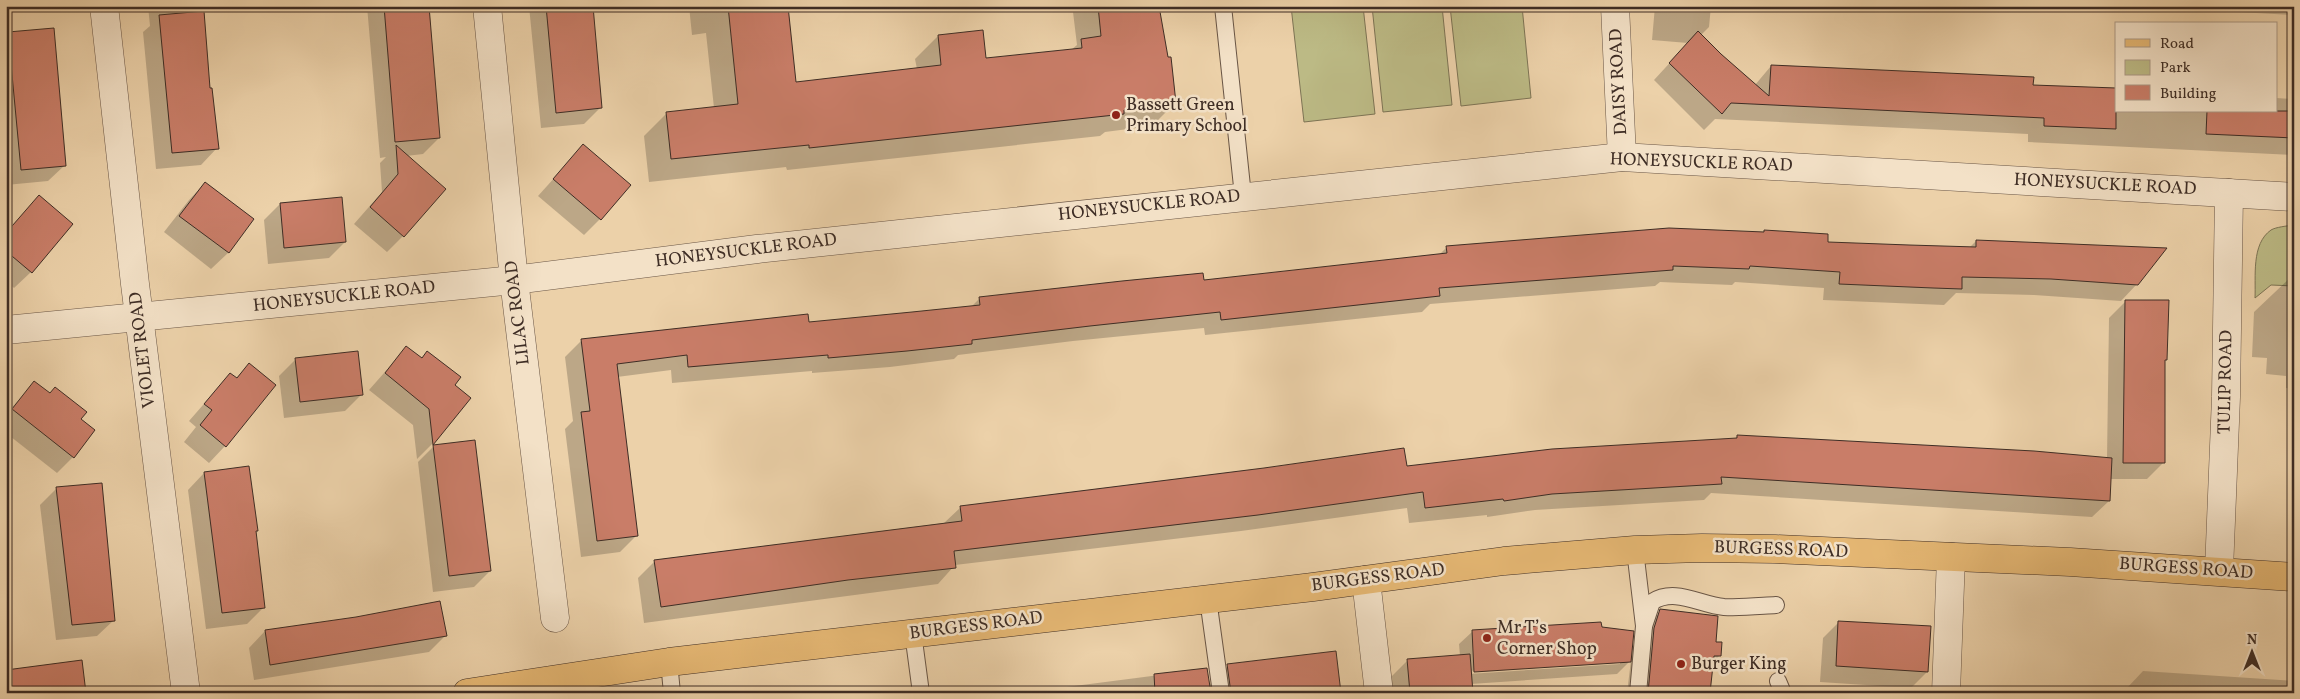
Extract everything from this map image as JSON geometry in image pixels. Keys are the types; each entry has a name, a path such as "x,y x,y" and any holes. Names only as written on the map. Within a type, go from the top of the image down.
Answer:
{"main road":[{"name":"BURGESS ROAD","path":"467,693 669,662 1366,580 1504,561 1635,550 1724,548 1951,557 2219,570 2294,577"}],"street":[{"name":"VIOLET ROAD","path":"104,6 139,317 186,693"},
{"name":"LILAC ROAD","path":"488,6 514,280 555,618"},
{"name":"DAISY ROAD","path":"1615,6 1622,157"},
{"name":"HONEYSUCKLE ROAD","path":"6,330 514,280 757,249 1622,157 2294,197"},
{"name":"TULIP ROAD","path":"2219,570 2226,397 2229,193"},
{"path":"1946,693 1951,557"},
{"path":"1366,580 1379,693"}],"lane":[{"path":"1223,6 1243,196"},
{"path":"1635,550 1644,626 1638,693"},
{"path":"1644,626 1652,602 1670,596 1724,606 1776,605"},
{"path":"1208,599 1221,693"},
{"path":"913,633 921,693"},
{"path":"669,662 672,693"}],"green space":[{"path":"1291,6 1363,6 1375,114 1304,122"},
{"path":"1372,6 1442,6 1452,105 1383,112"},
{"path":"1450,6 1522,6 1531,98 1461,106"},
{"path":"2294,225 2294,286 2271,285 2255,298 2255,271 2260,244 2271,230"}],"building":[{"path":"384,6 429,6 440,138 395,142"},
{"path":"546,6 593,6 602,108 556,113"},
{"path":"728,6 788,6 796,82 941,65 938,35 983,30 986,58 1082,48 1081,39 1101,36 1098,6 1159,6 1168,57 1171,57 1176,103 1124,110 1124,114 809,148 809,145 671,159 666,112 738,104"},
{"path":"204,11 210,88 212,88 219,149 172,153 159,15"},
{"path":"54,28 66,166 21,170 8,32"},
{"path":"1698,31 1769,96 1771,65 2034,77 2033,85 2115,88 2116,129 2044,126 2044,118 1731,103 1722,114 1669,63"},
{"path":"2294,111 2294,138 2206,134 2207,112"},
{"path":"583,144 631,185 601,220 553,179"},
{"path":"396,145 446,189 404,237 370,207 398,174"},
{"path":"205,182 254,219 229,253 179,216"},
{"path":"39,195 73,224 32,273 6,251 6,233"},
{"path":"342,197 346,242 284,248 280,203"},
{"path":"1669,228 1764,232 1764,230 1828,234 1828,242 1976,247 1976,240 2167,248 2138,285 2051,279 1962,277 1962,289 1933,288 1839,284 1840,272 1750,266 1749,269 1673,266 1673,270 1439,288 1440,296 1221,320 1220,312 1090,326 972,340 972,344 907,351 828,358 828,355 688,367 687,355 617,364 638,536 597,541 581,412 590,411 581,339 808,314 809,322 912,312 980,305 979,297 1122,281 1203,273 1204,280 1447,253 1446,246"},
{"path":"2125,300 2169,300 2167,360 2165,360 2165,463 2123,463"},
{"path":"406,346 422,358 427,351 461,377 455,385 471,398 433,445 429,409 385,373"},
{"path":"358,351 363,395 300,402 295,358"},
{"path":"249,363 276,385 226,447 200,425 212,410 204,404 230,373 237,378"},
{"path":"34,381 50,393 55,387 87,412 81,419 95,430 74,458 12,409"},
{"path":"1737,435 2034,451 2112,458 2110,501 1721,477 1722,484 1552,494 1504,501 1503,499 1425,508 1423,492 1258,515 954,551 956,568 848,580 661,607 654,560 962,521 960,506 1264,468 1404,448 1407,466 1552,449 1737,438"},
{"path":"475,440 491,571 449,576 433,445"},
{"path":"249,466 258,531 256,531 265,608 222,613 204,472"},
{"path":"102,483 115,621 72,625 56,487"},
{"path":"440,601 447,636 270,665 265,630 356,617"},
{"name":"Burger King","path":"1660,609 1718,616 1716,642 1722,642 1721,656 1714,656 1710,693 1648,693 1654,628"},
{"path":"1838,621 1931,626 1928,672 1836,666"},
{"path":"1601,622 1602,627 1634,631 1631,662 1474,672 1472,630"},
{"path":"1336,651 1341,693 1231,693 1227,664"},
{"path":"1470,654 1473,693 1410,693 1407,659"},
{"path":"82,660 86,693 6,693 6,670"},
{"path":"1207,668 1211,693 1155,693 1154,674"}],"place":[{"name":"Bassett Green Primary School","path":"1116,115"},
{"name":"Mr T’s Corner Shop","path":"1487,638"},
{"name":"Burger King","path":"1681,664"}]}
